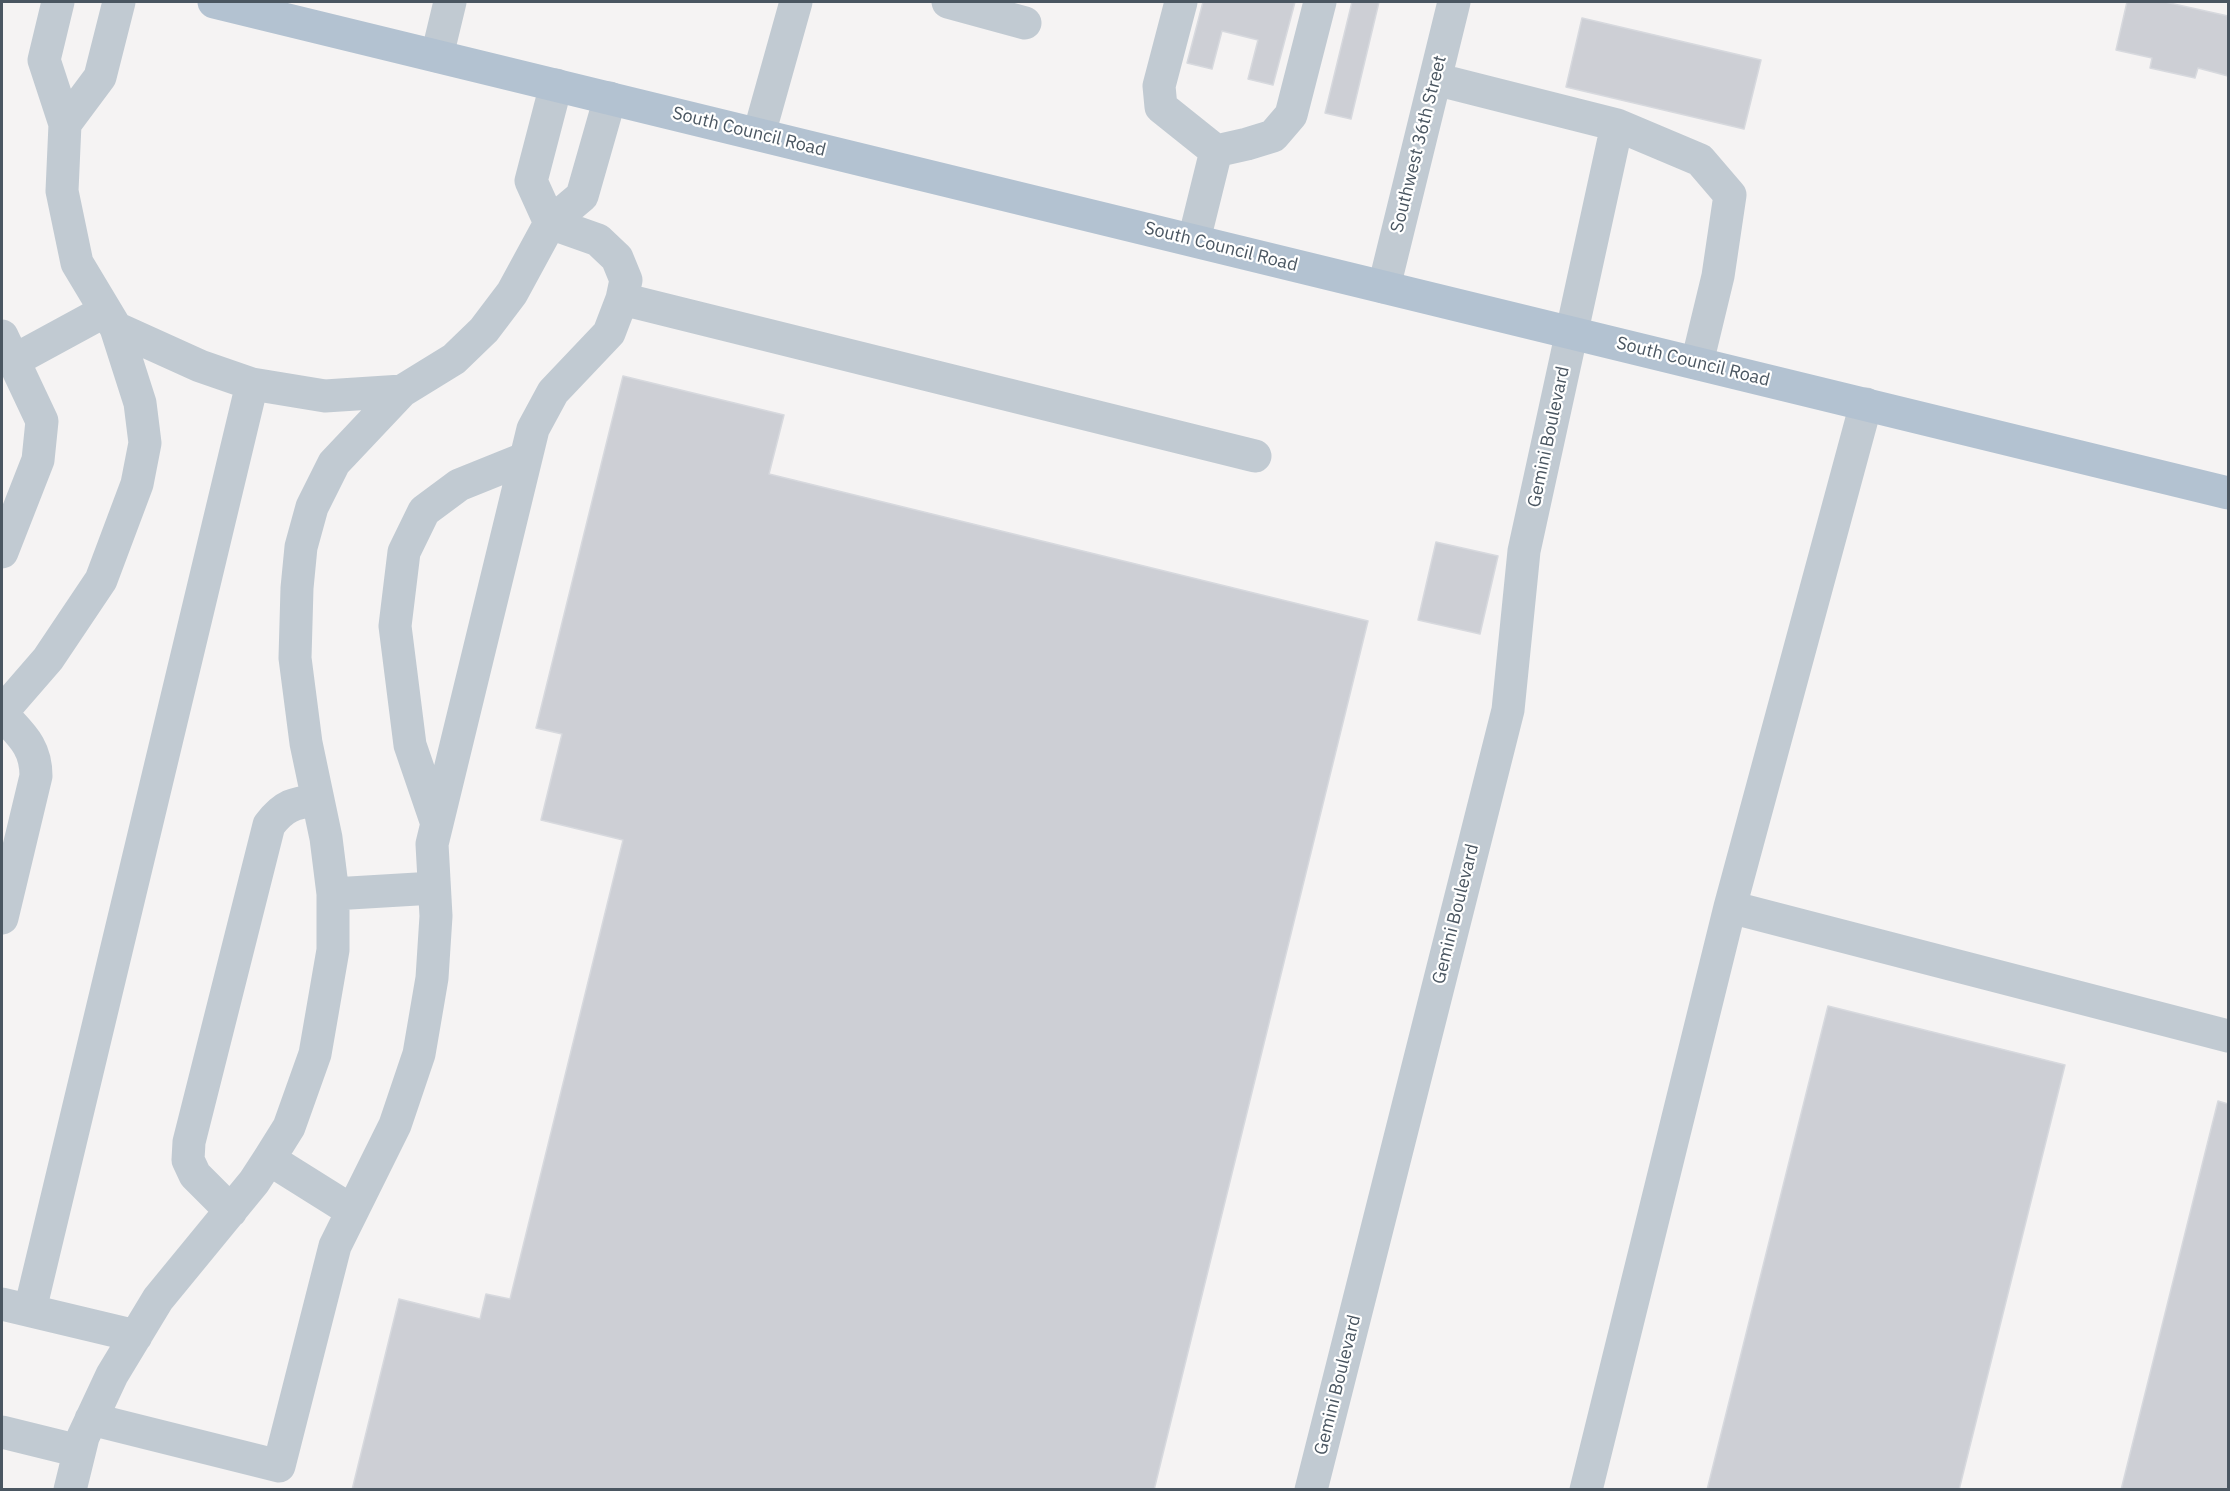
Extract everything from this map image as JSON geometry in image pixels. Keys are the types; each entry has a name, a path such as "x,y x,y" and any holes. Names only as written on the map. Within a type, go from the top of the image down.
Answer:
{"main road":[{"name":"South Council Road","path":"214,2 2229,493"}],"street":[{"path":"2,918 36,776 36,760 29,744 2,713 48,659 101,580 137,484 145,444 140,403 111,319 77,263 62,191 65,124 44,60 58,2"},
{"path":"65,124 100,77 119,2"},
{"path":"437,56 450,2"},
{"path":"759,134 796,2"},
{"path":"948,2 1025,23"},
{"path":"1180,2 1159,86 1161,107 1216,151"},
{"path":"1216,151 1273,136 1291,115 1320,2"},
{"name":"Southwest 36th Street","path":"1384,287 1454,2"},
{"path":"1435,79 1617,126 1700,160 1730,195 1718,276 1697,363"},
{"path":"91,1419 279,1466 335,1246 395,1125 419,1054 432,978 436,916 432,843 533,429 553,392 609,333 622,299 626,280 617,258 598,240 550,223 531,181 555,85"},
{"path":"70,1490 82,1437 112,1375 158,1299 254,1182 269,1159 289,1127 315,1054 326,1002 333,950 333,894 326,838 306,743 296,658 297,588 301,547 312,507 334,463 402,391 454,359 484,330 512,293 550,223 582,196 610,98"},
{"name":"Gemini Boulevard","path":"1311,1490 1508,710 1524,550 1617,126"},
{"path":"1194,240 1216,151"},
{"path":"622,299 1255,456"},
{"path":"2,552 38,460 42,421 7,349 111,319 200,366 252,384 325,396 402,391"},
{"path":"136,1336 16,1307 252,384"},
{"path":"1586,1490 1730,907 1866,404"},
{"path":"437,824 410,745 395,626 404,552 424,511 459,485 526,458"},
{"path":"231,1211 195,1175 188,1160 189,1142 269,825 279,812 296,803 318,800"},
{"path":"333,894 434,888"},
{"path":"1730,907 2229,1036"},
{"path":"269,1159 352,1211"},
{"path":"2,1432 79,1451"}],"building":[{"path":"1203,2 1295,2 1273,85 1248,79 1258,40 1222,31 1212,69 1187,63"},
{"path":"1352,2 1379,2 1351,119 1325,113"},
{"path":"2127,2 2165,2 2228,16 2228,76 2198,68 2195,78 2150,68 2152,58 2116,50"},
{"path":"1582,18 1761,60 1744,129 1566,87"},
{"path":"623,376 784,415 769,474 1368,621 1154,1490 352,1490 399,1299 480,1319 486,1294 510,1299 623,840 541,820 562,734 536,728"},
{"path":"1436,542 1498,556 1480,634 1418,620"},
{"path":"1828,1006 2065,1065 1959,1490 1707,1490"},
{"path":"2218,1101 2228,1104 2228,1490 2121,1490"}]}
